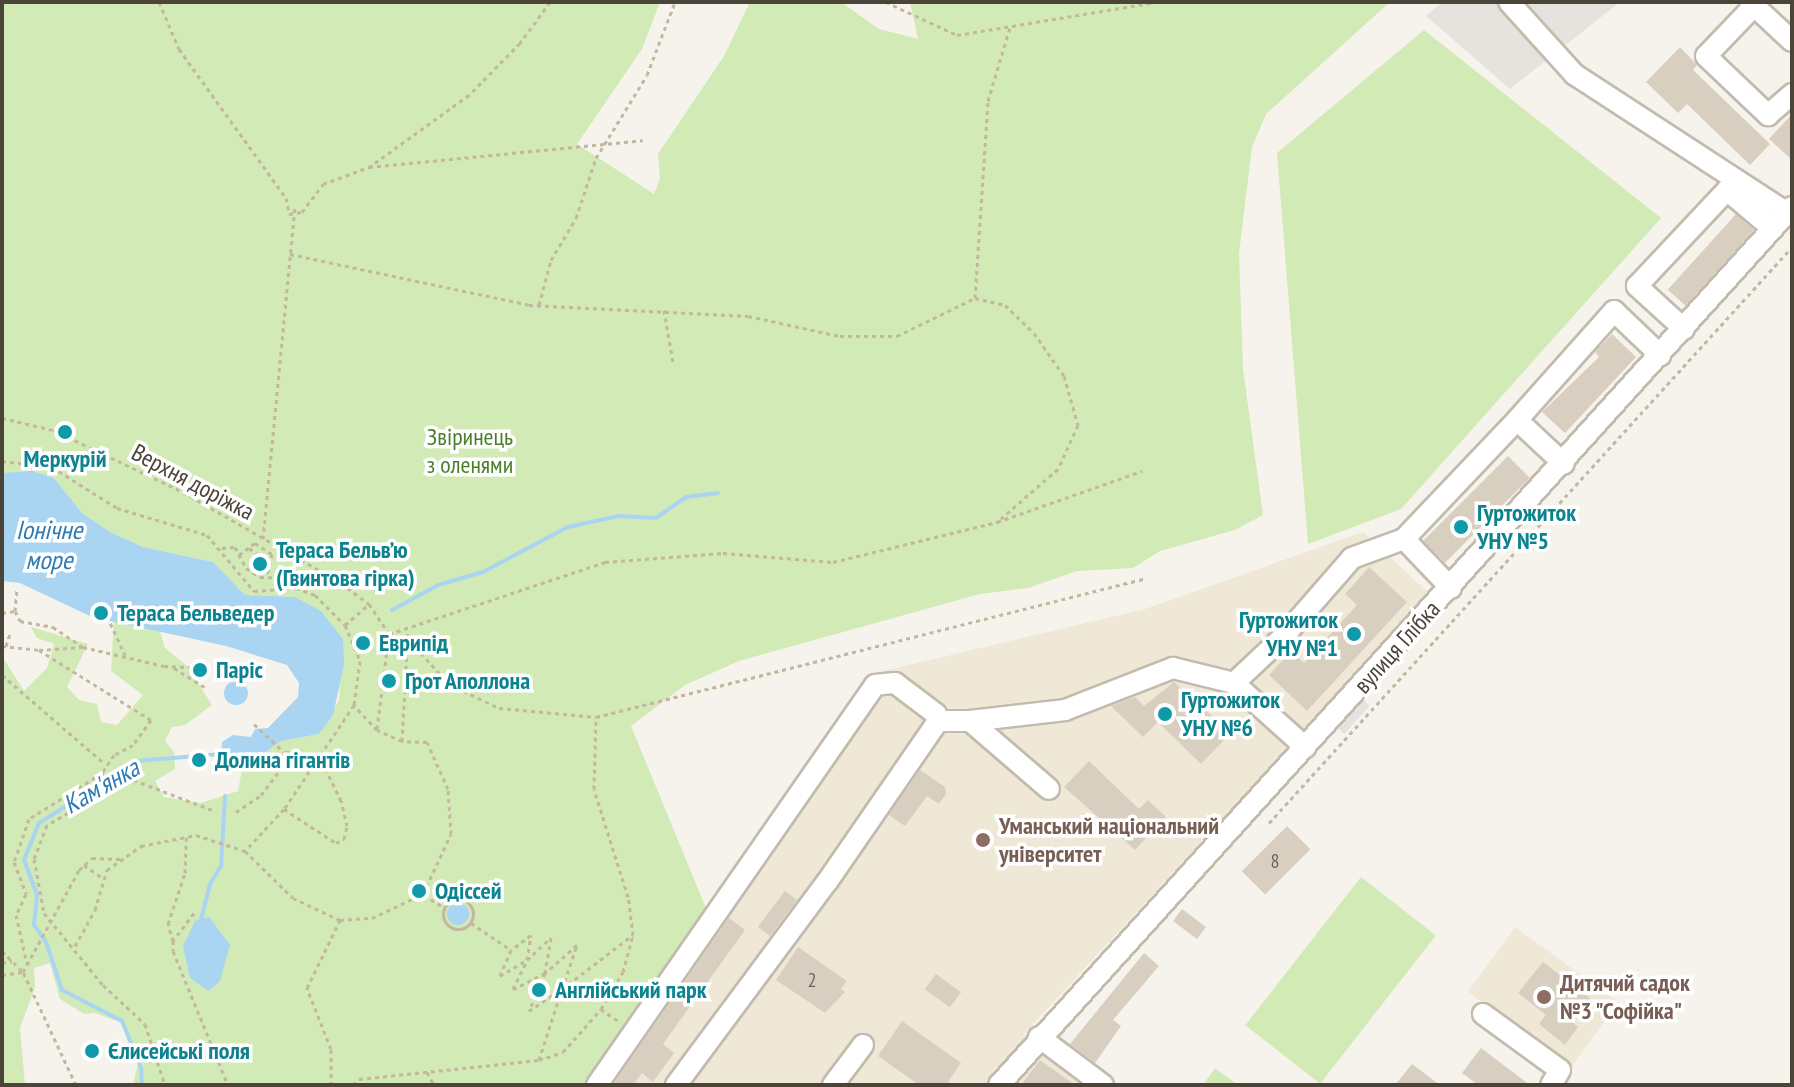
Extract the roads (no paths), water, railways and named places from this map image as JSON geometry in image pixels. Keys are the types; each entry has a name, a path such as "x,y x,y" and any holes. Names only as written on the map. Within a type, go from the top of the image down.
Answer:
{"street":[{"path":"1509,2 1574,74 1784,216"},
{"path":"1792,41 1752,4 1706,56 1768,115 1792,94"},
{"path":"1684,329 1637,286 1727,190 1784,216"},
{"name":"вулиця Глібка","path":"999,1085 1039,1037 1564,464 1784,216"},
{"path":"1234,683 1284,636 1352,558 1404,539 1517,420 1614,311 1660,355"},
{"path":"1517,420 1564,464"},
{"path":"1404,539 1451,588"},
{"path":"938,721 970,721 1065,710 1173,668 1234,683 1305,747"},
{"path":"597,1085 875,685 895,683 936,714 938,721"},
{"path":"676,1085 827,882 938,721"},
{"path":"970,721 1049,789"},
{"path":"1483,1014 1560,1070 1551,1085"},
{"path":"1039,1037 1103,1085"},
{"path":"833,1085 863,1045"}],"water":[{"name":"Іонічне море","path":"32,471 54,478 82,513 110,532 143,547 213,562 245,595 295,597 321,611 343,639 344,665 333,715 319,734 281,741 242,769 228,771 220,765 222,742 233,735 251,737 255,729 268,728 298,697 299,683 287,665 226,646 92,617 20,583 2,581 2,473"},
{"path":"236,681 247,688 248,693 241,704 236,705 225,698 224,693 231,682"},
{"path":"458,903 466,906 469,914 466,922 458,925 450,922 447,914 450,906"},
{"path":"209,917 230,945 220,981 209,991 190,978 183,946 195,921"}],"waterway":[{"path":"392,610 438,585 483,572 568,527 619,516 656,518 686,497 718,493"},
{"name":"Кам'янка","path":"142,1085 141,1068 122,1021 62,990 46,942 34,925 37,895 24,860 39,823 137,761 221,754"},
{"path":"201,920 210,884 221,866 225,796"}],"place":[{"name":"Меркурій","path":"65,432"},
{"name":"Гуртожиток УНУ №5","path":"1461,527"},
{"name":"Тераса Бельв’ю (Гвинтова гірка)","path":"260,564"},
{"name":"Тераса Бельведер","path":"101,613"},
{"name":"Гуртожиток УНУ №1","path":"1354,634"},
{"name":"Еврипід","path":"363,643"},
{"name":"Паріс","path":"200,670"},
{"name":"Грот Аполлона","path":"389,681"},
{"name":"Гуртожиток УНУ №6","path":"1165,714"},
{"name":"Долина гігантів","path":"199,760"},
{"name":"Уманський національний університет","path":"983,840"},
{"name":"Одіссей","path":"419,891"},
{"name":"Англійський парк","path":"539,990"},
{"name":"Дитячий садок №3 \"Софійка\"","path":"1544,997"},
{"name":"Єлисейські поля","path":"92,1051"}],"park label":[{"name":"Звіринець з оленями","path":"470,451"}]}
